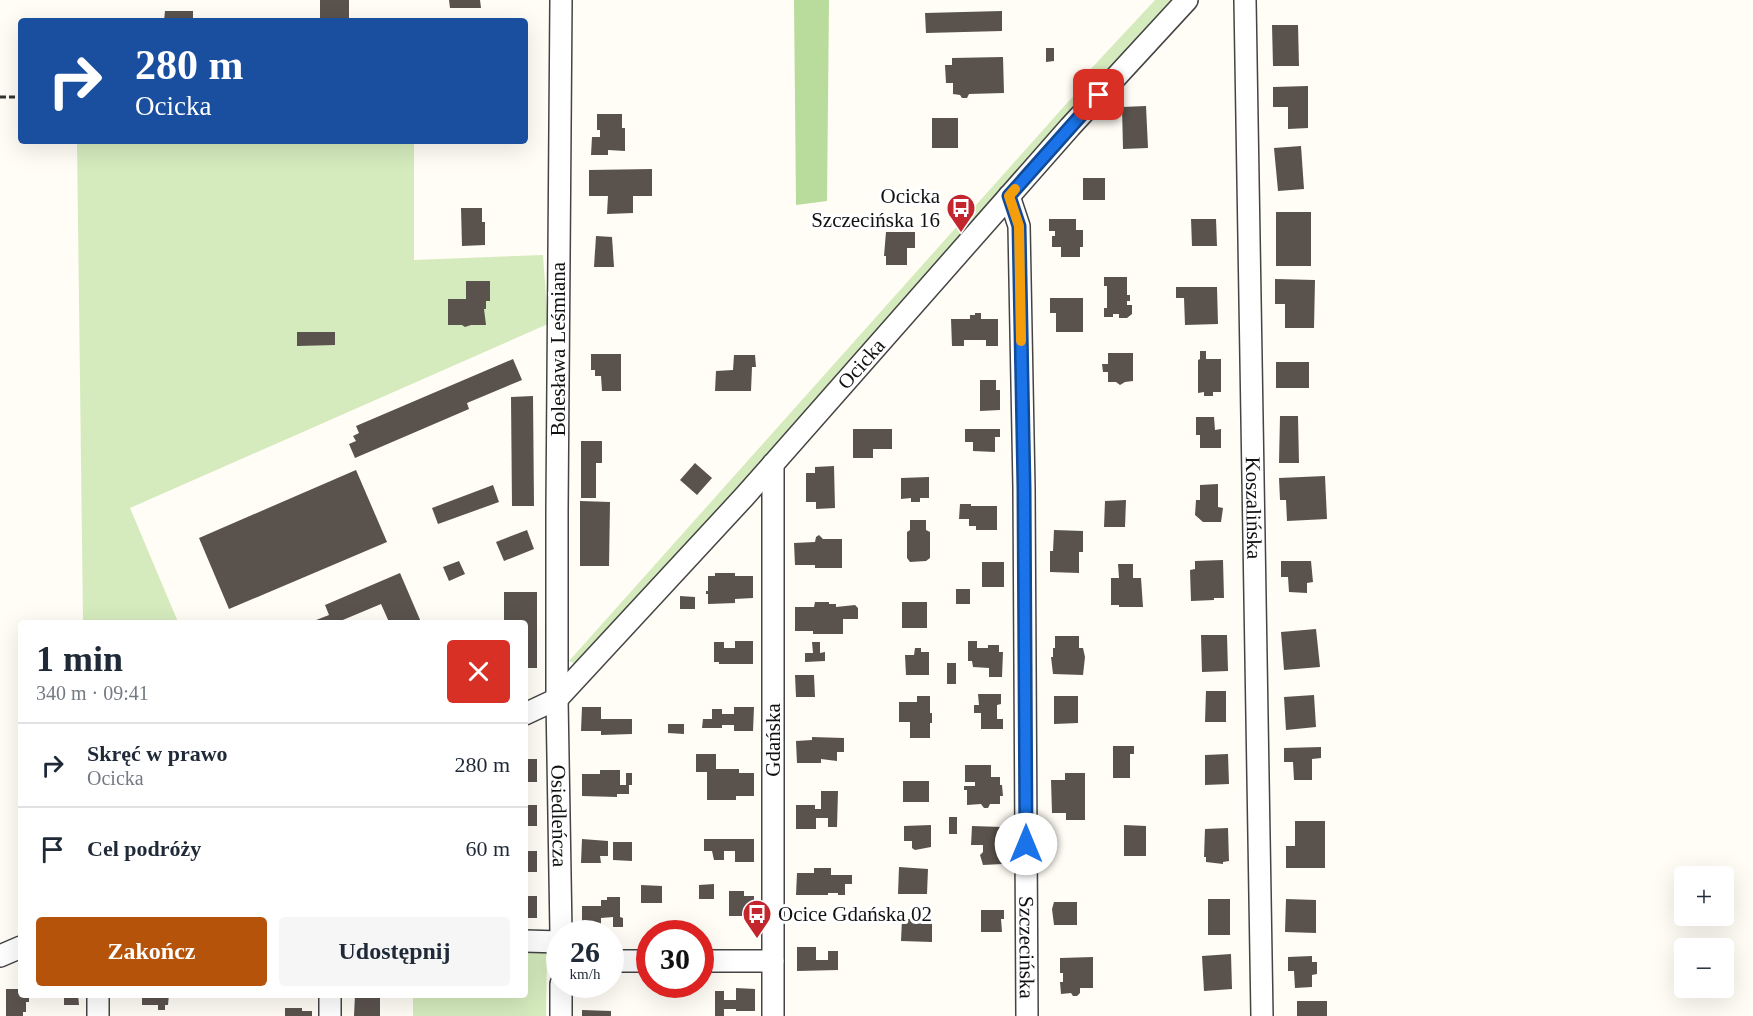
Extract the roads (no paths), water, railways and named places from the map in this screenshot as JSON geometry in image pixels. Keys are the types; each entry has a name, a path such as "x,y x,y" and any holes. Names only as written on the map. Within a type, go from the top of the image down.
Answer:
{"street":[{"name":"Bolesława Leśmiana","path":"557,699 561,0"},
{"name":"Ocicka","path":"528,713 557,699 773,464 1009,196 1187,0"},
{"name":"Koszalińska","path":"1245,0 1262,1016"},
{"name":"Szczecińska","path":"1009,196 1019,226 1024,499 1027,1016"},
{"name":"Gdańska","path":"773,464 773,1016"},
{"name":"Osiedleńcza","path":"557,699 561,920"},
{"path":"528,941 546,942"},
{"path":"0,956 18,947"},
{"path":"714,961 772,961"},
{"path":"98,998 98,1016"},
{"path":"330,998 330,1016"},
{"path":"561,998 561,1016"}],"place":[{"name":"Ocicka Szczecińska 16","path":"961,234"},
{"name":"Ocice Gdańska 02","path":"757,940"}]}
